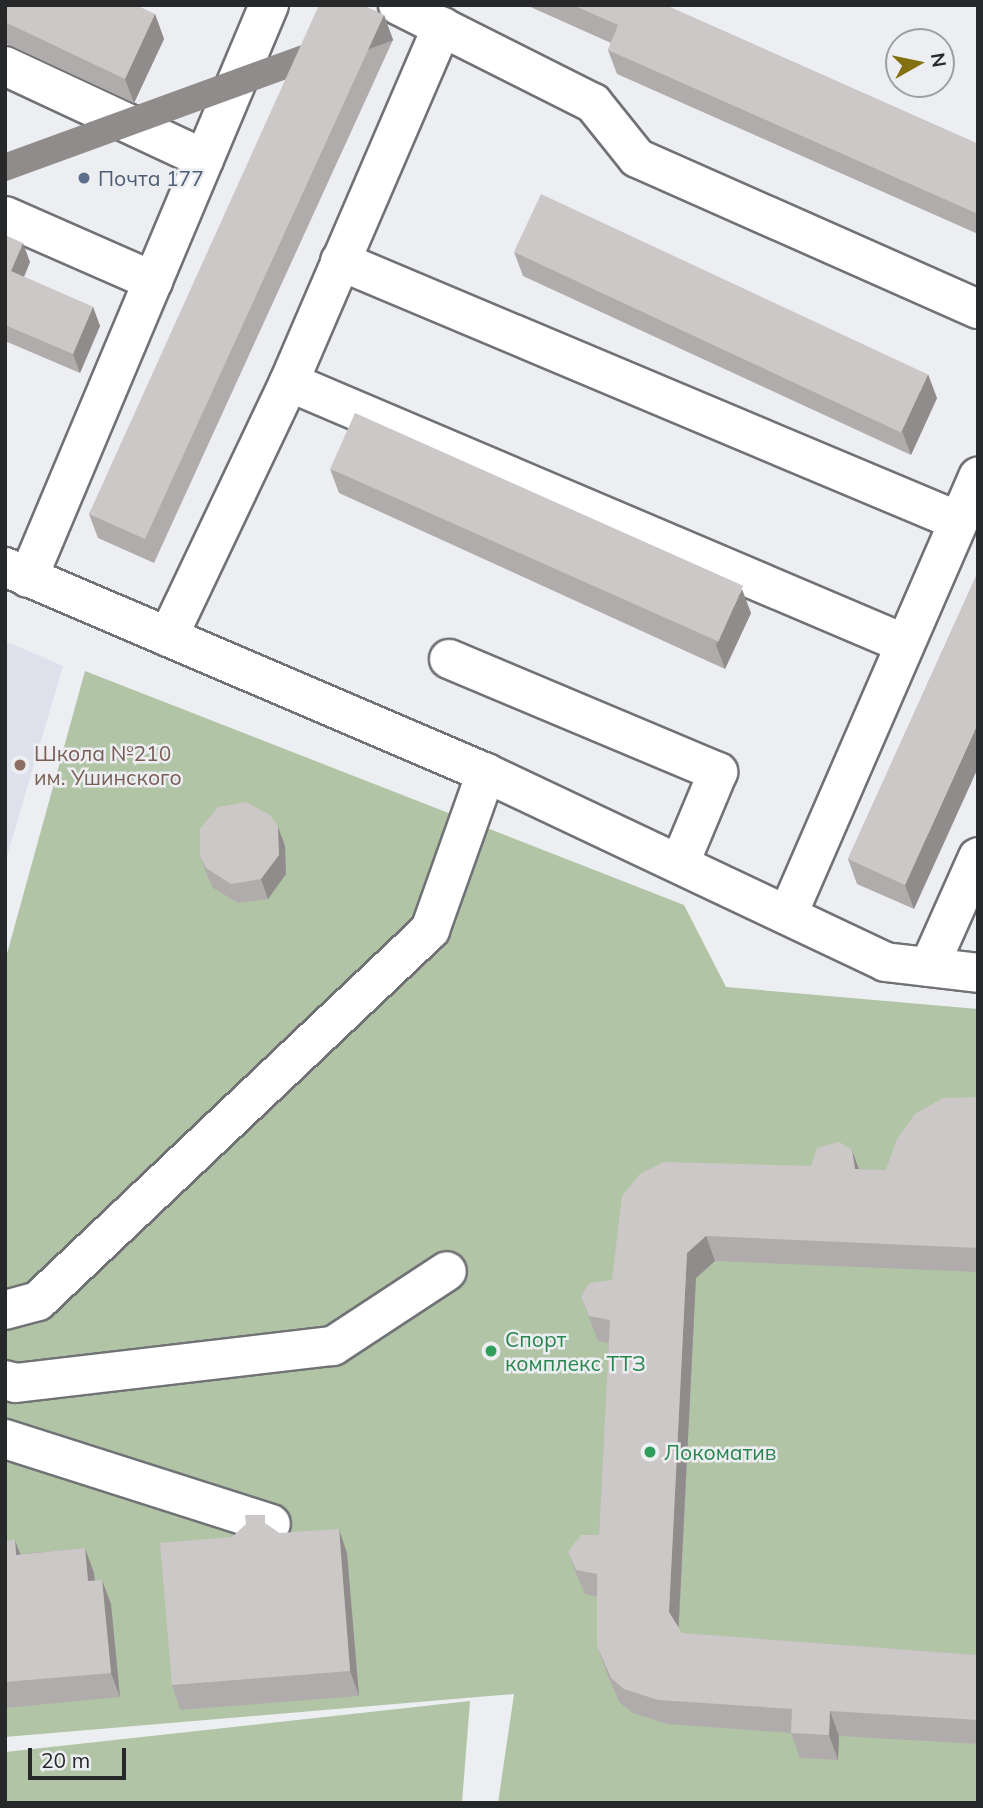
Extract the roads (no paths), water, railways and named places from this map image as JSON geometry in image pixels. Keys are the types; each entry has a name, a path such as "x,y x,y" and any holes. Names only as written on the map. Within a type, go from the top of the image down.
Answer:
{"street":[{"path":"269,5 153,281 17,573 485,773 885,962 978,972"},
{"path":"398,5 593,103 637,158 978,309"},
{"path":"168,637 289,382 442,27"},
{"path":"5,66 204,159"},
{"path":"5,216 153,281"},
{"path":"340,261 958,521"},
{"path":"289,382 905,643"},
{"path":"788,914 978,476"},
{"path":"449,659 718,772 680,863"},
{"path":"5,1310 38,1301 429,930 485,773"},
{"path":"929,967 978,857"},
{"path":"5,1380 16,1383 333,1346 447,1271"},
{"path":"5,1439 271,1524"}],"place":[{"name":"Почта 177","path":"84,178"},
{"name":"Школа №210 им. Ушинского","path":"20,765"},
{"name":"Спорт комплекс ТТЗ","path":"491,1351"},
{"name":"Локоматив","path":"650,1452"}]}
